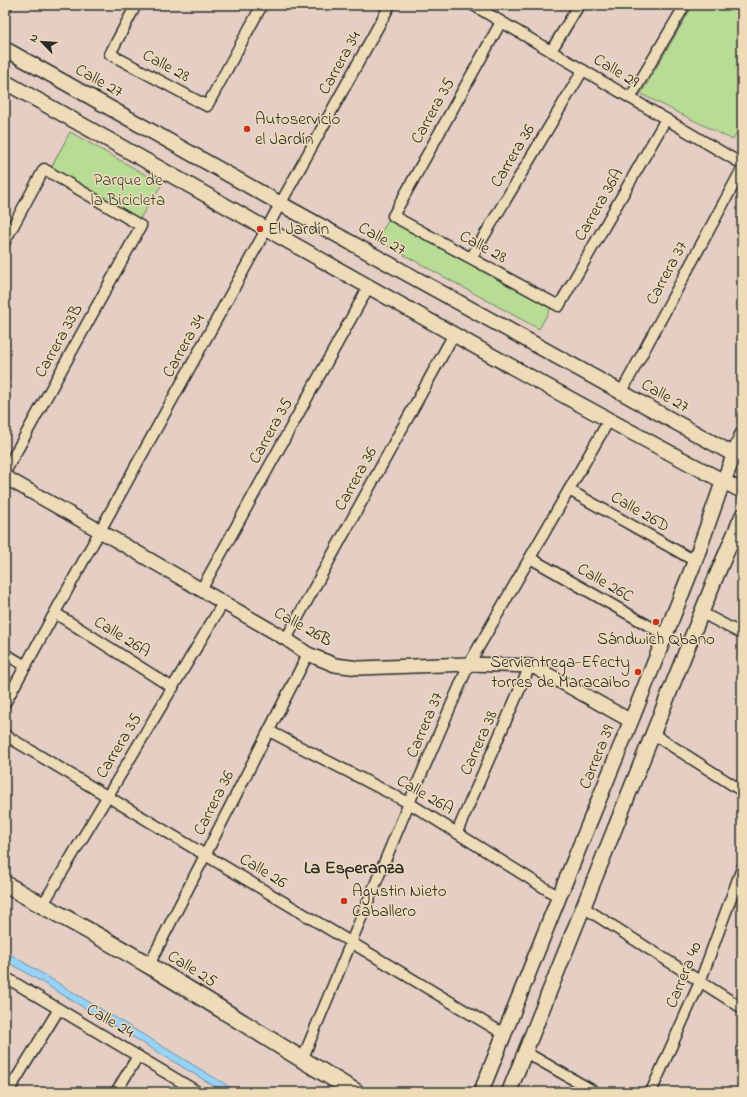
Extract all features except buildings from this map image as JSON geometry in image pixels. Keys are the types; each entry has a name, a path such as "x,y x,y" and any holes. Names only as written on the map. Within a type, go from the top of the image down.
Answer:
{"main road":[{"name":"Calle 27","path":"5,49 281,204 738,457"},
{"path":"5,82 454,334 609,420 742,491"},
{"name":"Carrera 39","path":"481,1092 558,897 695,561 724,481 738,457 742,435"},
{"path":"509,1092 742,516"},
{"name":"Calle 25","path":"5,884 149,965 356,1092"}],"street":[{"path":"5,9 7,5"},
{"name":"Calle 28","path":"136,5 110,54 207,106 262,5"},
{"name":"Carrera 34","path":"5,703 390,5"},
{"name":"Calle 29","path":"473,5 486,8 502,22 742,164"},
{"path":"551,51 579,5"},
{"path":"630,98 684,5"},
{"name":"Carrera 35","path":"392,216 502,22"},
{"name":"Carrera 36","path":"471,258 583,70"},
{"name":"Carrera 36A","path":"559,306 666,119"},
{"name":"Carrera 33B","path":"5,241 44,169 140,226 5,472"},
{"name":"Carrera 37","path":"621,392 742,169"},
{"name":"Calle 28","path":"392,216 559,306"},
{"name":"Carrera 35","path":"201,590 369,286"},
{"name":"Carrera 36","path":"286,639 454,334"},
{"name":"Carrera 37","path":"302,1060 409,802 469,664 609,420"},
{"name":"Calle 26B","path":"5,477 286,639 308,654 335,665 359,668 469,664 530,666 631,720"},
{"name":"Calle 26D","path":"569,490 695,561"},
{"name":"Calle 26C","path":"530,558 665,635"},
{"name":"Carrera 35","path":"42,906 223,603"},
{"name":"Calle 26A","path":"55,613 173,688"},
{"path":"702,613 742,634"},
{"path":"5,654 26,666"},
{"name":"Carrera 36","path":"149,965 308,654"},
{"name":"Carrera 38","path":"457,832 530,666"},
{"name":"Calle 26A","path":"269,731 409,802 558,897"},
{"path":"653,734 742,791"},
{"name":"Calle 26","path":"5,735 504,1034"},
{"name":"Carrera 40","path":"652,1092 700,982 742,868"},
{"path":"583,907 742,1008"},
{"name":"Calle 24","path":"5,977 198,1092"},
{"path":"8,1092 59,1010"},
{"path":"525,1052 595,1092"},
{"path":"116,1092 138,1056"}],"green space":[{"path":"693,5 742,5 742,120 733,140 641,94"},
{"name":"Parque de la Bicicleta","path":"70,132 162,184 139,220 51,168"},
{"path":"389,219 551,308 539,329 377,240"}],"water":[{"path":"5,951 238,1092 224,1092 5,960"}],"place":[{"name":"Autoservicio el Jardín","path":"247,129"},
{"name":"El Jardín","path":"260,229"},
{"name":"Sándwich Qbano","path":"656,622"},
{"name":"Servientrega-Efecty torres de Maracaibo","path":"638,672"},
{"name":"Agustin Nieto Caballero","path":"344,901"}],"district":[{"name":"La Esperanza","path":"354,869"}]}
